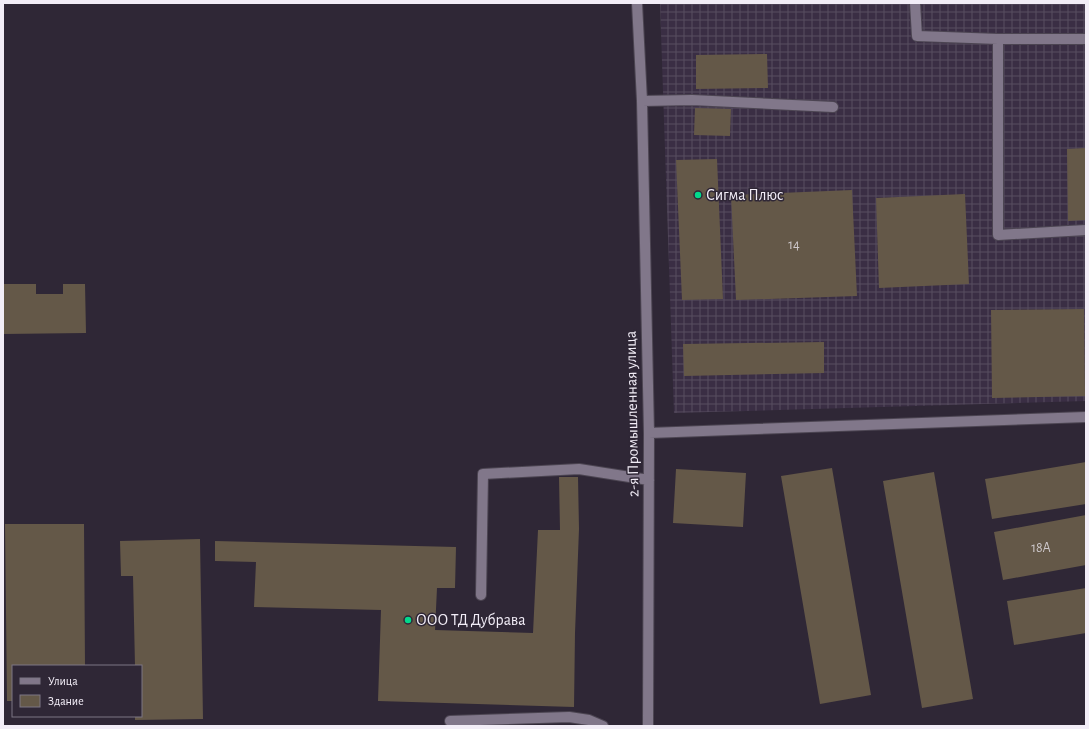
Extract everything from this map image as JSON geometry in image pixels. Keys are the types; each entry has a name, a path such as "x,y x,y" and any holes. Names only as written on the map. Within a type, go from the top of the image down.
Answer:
{"street":[{"name":"2-я Промышленная улица","path":"637,3 642,102 649,433 648,726"},
{"path":"915,3 917,36 998,39 1086,39"},
{"path":"998,39 998,235 1086,230"},
{"path":"642,102 692,100 833,107"},
{"path":"649,433 1086,417"},
{"path":"481,595 483,474 578,469 649,480"},
{"path":"450,721 569,716 589,720 603,726"}],"shaded area":[{"path":"660,3 1086,3 1086,401 674,413"}],"building":[{"path":"767,54 768,88 696,89 696,55"},
{"path":"695,108 731,109 730,136 694,135"},
{"path":"1086,148 1086,220 1068,221 1067,149"},
{"name":"Сигма Плюс","path":"717,159 723,299 682,300 676,160"},
{"path":"852,190 857,296 736,300 731,195"},
{"path":"965,194 969,284 879,288 876,198"},
{"path":"3,284 36,284 36,294 63,294 63,284 85,284 86,333 3,334"},
{"path":"1084,309 1085,396 992,398 991,310"},
{"path":"824,342 824,373 684,376 683,344"},
{"path":"1086,462 1086,504 992,519 985,479"},
{"path":"832,468 871,695 820,704 781,476"},
{"path":"676,469 746,473 743,527 673,523"},
{"path":"934,472 973,699 922,708 883,481"},
{"name":"ООО ТД Дубрава","path":"559,477 578,477 579,529 574,707 378,701 381,610 254,607 256,562 215,561 215,541 456,547 455,588 437,588 435,630 533,633 538,530 560,530"},
{"path":"1086,515 1086,565 1003,580 994,532"},
{"path":"5,524 84,524 85,665 12,665 12,701 7,701"},
{"path":"200,539 203,719 135,720 135,717 142,717 142,665 135,665 133,576 121,576 120,541"},
{"path":"1086,588 1086,633 1014,645 1007,601"}],"place":[{"name":"Сигма Плюс","path":"698,195"},
{"name":"ООО ТД Дубрава","path":"408,620"}]}
